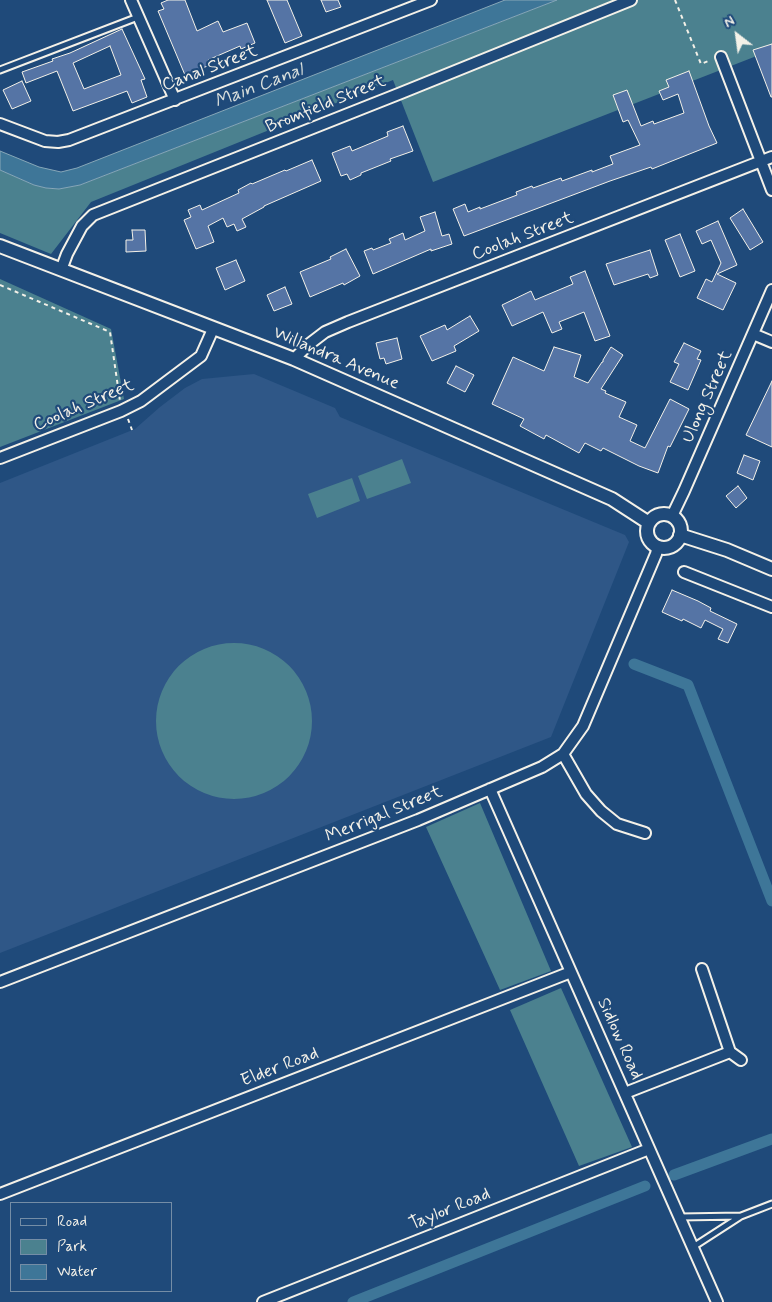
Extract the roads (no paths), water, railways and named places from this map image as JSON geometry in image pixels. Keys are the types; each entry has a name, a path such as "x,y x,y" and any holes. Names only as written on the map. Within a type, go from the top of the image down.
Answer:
{"street":[{"path":"131,0 175,100"},
{"name":"Canal Street","path":"0,124 45,141 58,142 84,136 431,0"},
{"name":"Bromfield Street","path":"61,270 82,226 93,215 631,0"},
{"path":"717,58 772,190"},
{"name":"Coolah Street","path":"294,359 325,332 348,322 772,157"},
{"name":"Willandra Avenue","path":"0,246 294,359 612,499 649,523"},
{"name":"Ulong Street","path":"672,516 772,290"},
{"name":"Coolah Street","path":"0,458 121,411 141,401 201,356 213,329"},
{"path":"753,334 772,342"},
{"path":"666,514 672,516 679,524 680,535 671,546 658,546 651,542 648,536 649,523 659,515 666,514"},
{"path":"680,535 727,550 772,569"},
{"name":"Merrigal Street","path":"0,982 418,820 542,767 563,754 583,726 658,546"},
{"path":"684,572 772,607"},
{"path":"563,754 586,794 601,811 617,824 645,833"},
{"name":"Sidlow Road","path":"490,789 717,1302"},
{"path":"702,970 730,1052 741,1060"},
{"name":"Elder Road","path":"0,1194 571,972"},
{"path":"625,1093 730,1052"},
{"name":"Taylor Road","path":"263,1302 649,1149"}],"lane":[{"path":"0,70 138,17"},
{"path":"693,1247 741,1216 772,1204"},
{"path":"680,1217 741,1216"}],"water":[{"name":"Main Canal","path":"505,0 557,0 80,185 59,189 46,188 34,185 0,170 0,151 39,167 61,172 77,168"}],"waterway":[{"path":"634,664 688,685 772,901"},
{"path":"674,1175 772,1139"},
{"path":"353,1302 645,1186"}]}
